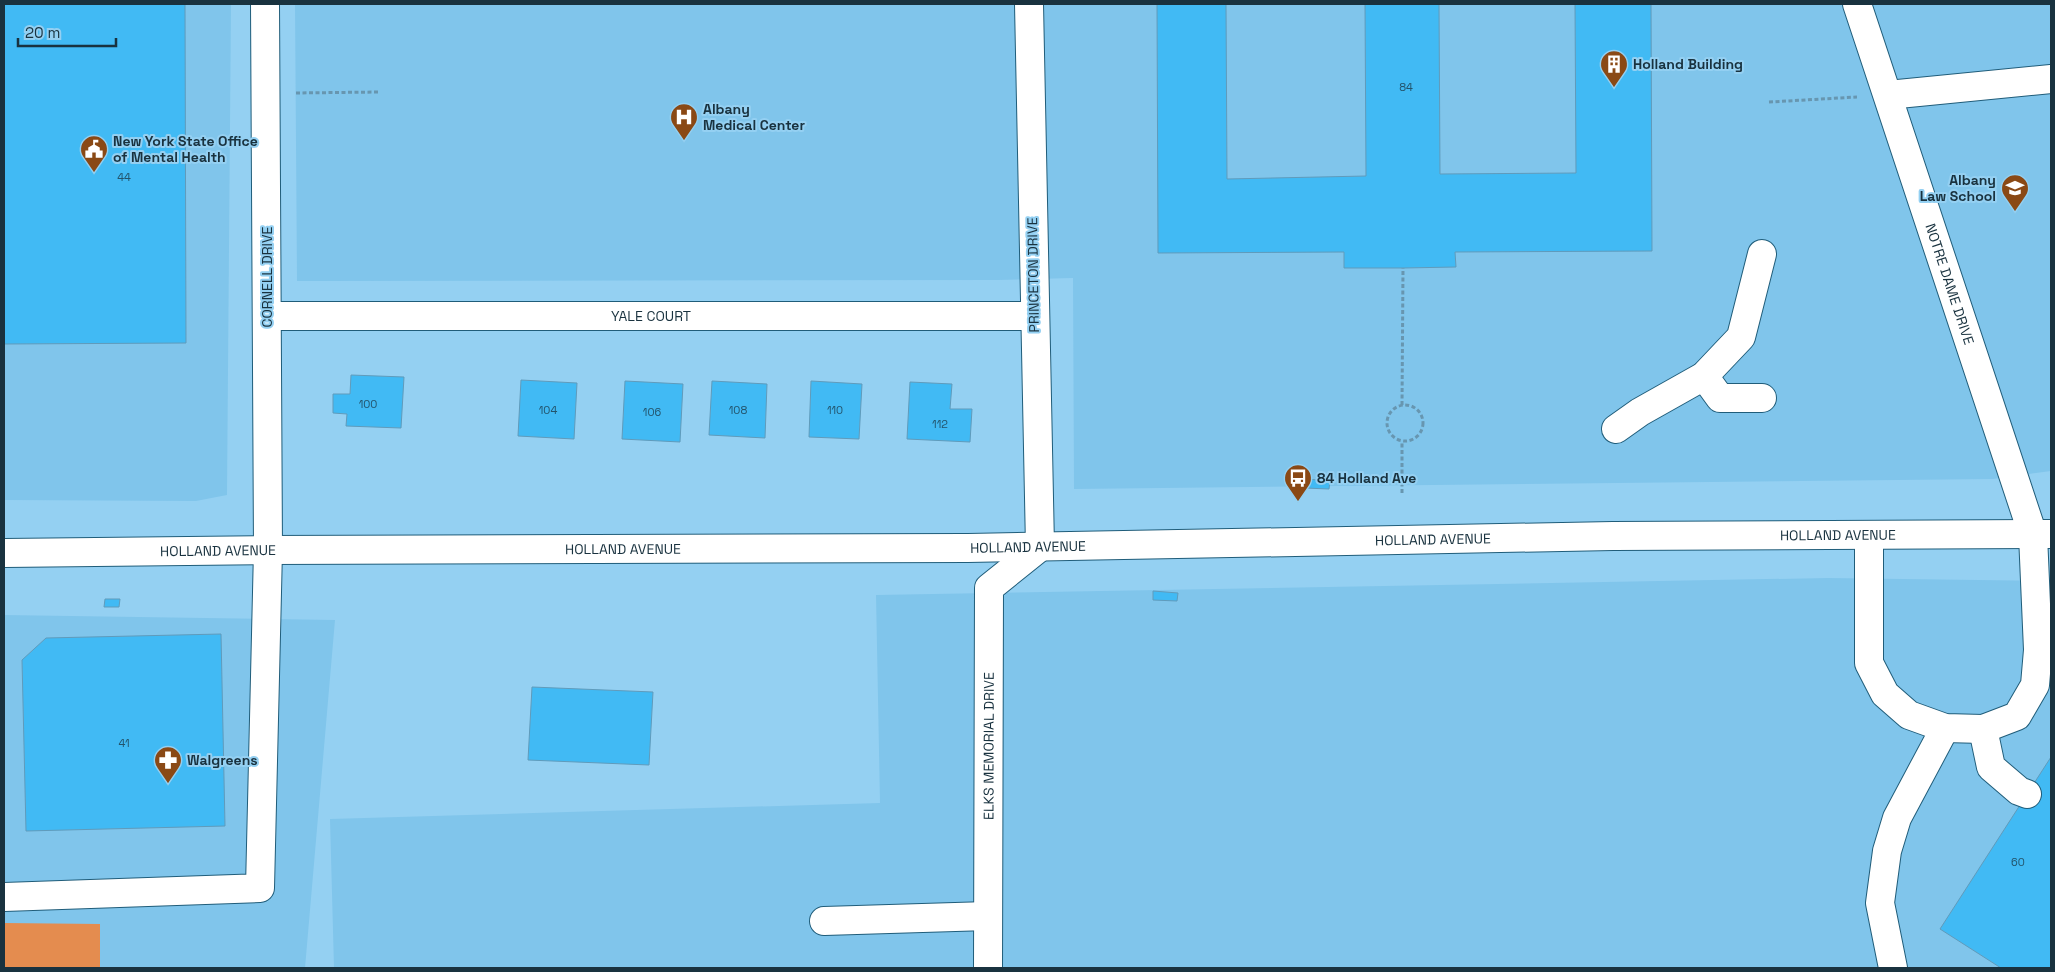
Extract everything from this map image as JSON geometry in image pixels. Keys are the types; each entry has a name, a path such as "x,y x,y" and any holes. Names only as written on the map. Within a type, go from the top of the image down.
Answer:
{"street":[{"name":"CORNELL DRIVE","path":"4,898 260,888 268,550 265,4"},
{"name":"PRINCETON DRIVE","path":"1029,4 1040,546"},
{"name":"NOTRE DAME DRIVE","path":"1857,4 2042,534 2035,685 2017,716 1983,729"},
{"path":"1888,95 2051,79"},
{"path":"1616,429 1640,412 1704,376 1741,337 1762,254"},
{"name":"YALE COURT","path":"267,316 1034,316"},
{"path":"1704,376 1720,398 1762,398"},
{"name":"HOLLAND AVENUE","path":"4,553 1040,546 1613,536 2042,534"},
{"path":"1869,536 1869,663 1885,694 1910,715 1945,728 1983,729 1991,767 2019,792 2027,794"},
{"name":"ELKS MEMORIAL DRIVE","path":"988,968 988,588 1040,546"},
{"path":"1892,968 1880,903 1887,851 1897,818 1945,728"},
{"path":"824,921 988,916"}],"path":[{"path":"266,94 378,92"},
{"path":"1769,102 1888,95"},
{"path":"1402,405 1403,268"},
{"path":"1402,405 1414,407 1419,411 1423,421 1416,437 1402,441 1392,435 1387,421 1392,411 1402,405"},
{"path":"1402,441 1402,493"}],"shaded area":[{"path":"4,4 231,4 227,495 196,501 4,500"},
{"path":"295,4 2051,4 2051,471 1993,479 1074,489 1073,278 998,280 297,281"},
{"path":"1828,578 2051,581 2051,968 334,968 330,819 880,803 876,595"},
{"path":"4,615 335,620 305,968 4,968"},
{"path":"4,923 100,924 100,968 4,968"}],"building":[{"name":"New York State Office of Mental Health","path":"4,4 185,4 186,343 4,344"},
{"name":"Holland Building","path":"1157,4 1226,4 1227,179 1366,176 1365,4 1439,4 1440,174 1576,173 1575,4 1651,4 1652,251 1455,252 1456,267 1403,268 1344,268 1344,252 1158,253"},
{"path":"351,375 404,377 401,428 346,426 347,414 333,413 333,394 350,394"},
{"path":"521,380 577,383 574,439 518,436"},
{"path":"625,381 683,384 680,442 622,439"},
{"path":"712,381 767,384 765,438 709,435"},
{"path":"811,381 862,384 859,439 809,437"},
{"path":"910,382 952,384 950,409 972,409 970,442 907,439"},
{"path":"1306,479 1330,481 1329,489 1305,488"},
{"path":"1153,591 1178,593 1177,601 1153,600"},
{"path":"105,599 120,599 119,607 104,607"},
{"name":"Walgreens","path":"221,634 225,826 26,831 22,660 46,638"},
{"path":"532,687 653,692 649,765 528,760"},
{"path":"2051,757 2051,968 2001,968 1940,929"}],"place":[{"name":"Holland Building","path":"1614,88"},
{"name":"Albany Medical Center","path":"684,141"},
{"name":"New York State Office of Mental Health","path":"94,173"},
{"name":"Albany Law School","path":"2015,212"},
{"name":"84 Holland Ave","path":"1298,502"},
{"name":"Walgreens","path":"168,784"}]}
